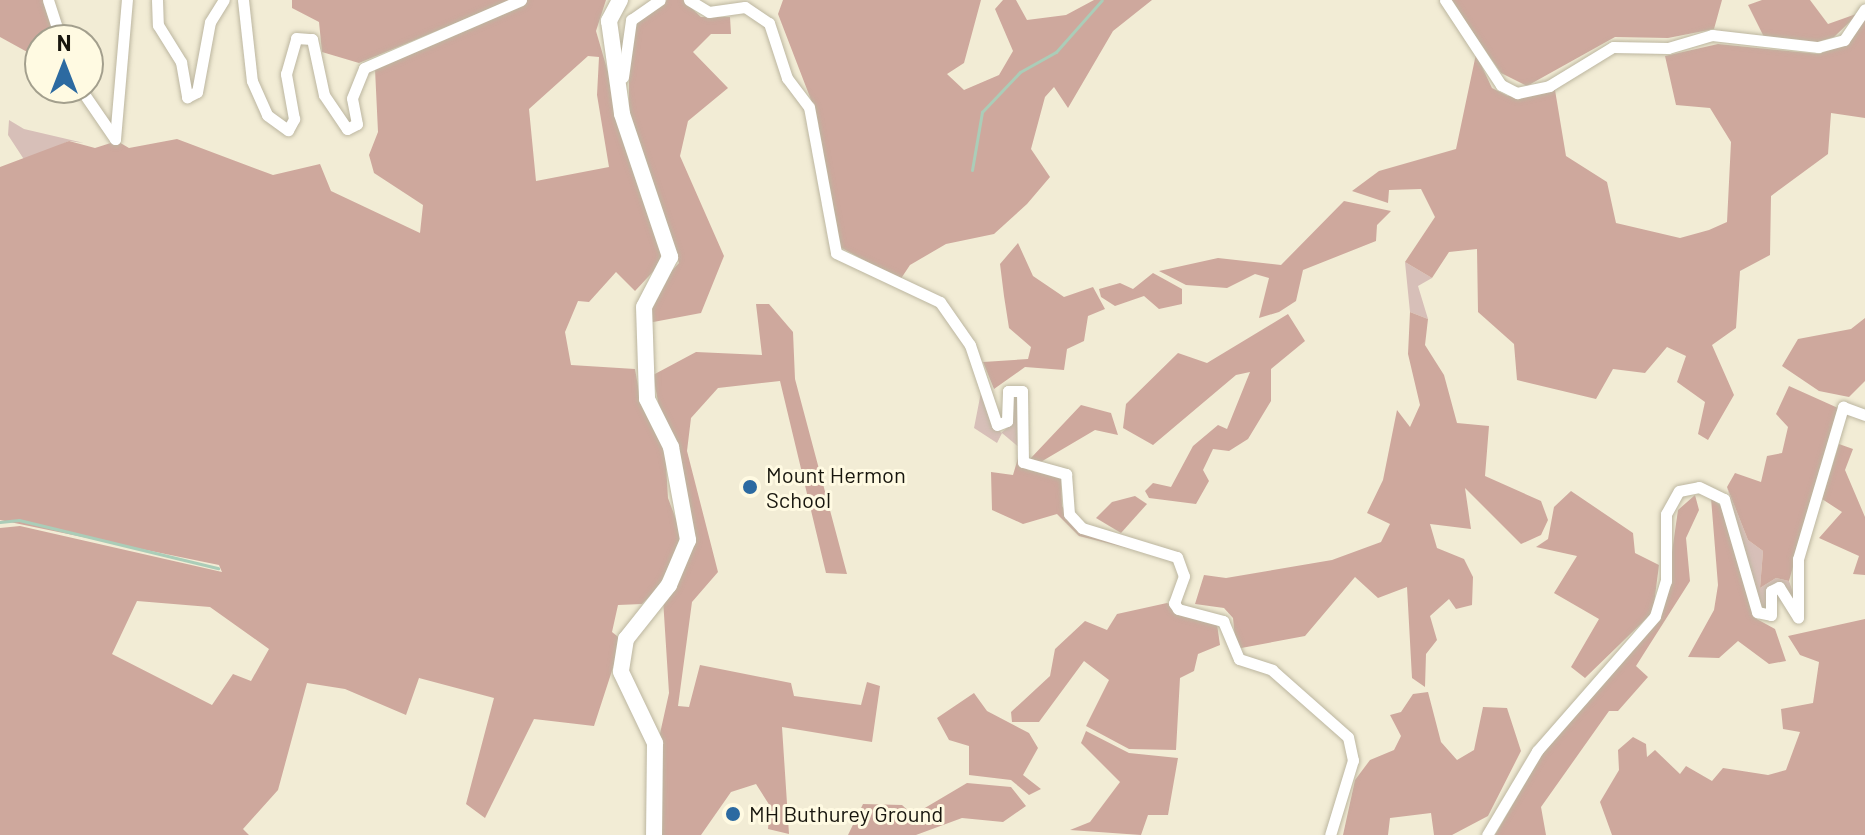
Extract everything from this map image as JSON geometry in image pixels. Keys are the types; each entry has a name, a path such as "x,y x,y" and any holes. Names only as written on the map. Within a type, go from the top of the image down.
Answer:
{"main road":[{"path":"620,0 609,21 622,114 670,257 651,287 641,336 647,399 671,447 688,540 669,585 626,639 621,672 655,743 654,835"}],"street":[{"path":"48,0 56,24"},
{"path":"91,104 115,139 127,0"},
{"path":"157,0 158,25 181,62 187,97 197,92 210,22 224,0"},
{"path":"243,0 252,81 267,115 288,130 294,119 286,74 296,38 312,39 324,95 347,129 357,124 352,98 364,68 521,0"},
{"path":"622,114 625,36 631,20 660,0"},
{"path":"689,0 709,12 745,7 769,23 787,78 809,107 836,253 940,302 970,345 997,425 1007,421 1008,391 1022,391 1023,462 1066,474 1069,514 1082,528 1177,557 1184,576 1174,603 1178,609 1223,621 1239,659 1272,670 1348,737 1353,760 1330,835"},
{"path":"1445,0 1501,85 1517,93 1549,86 1613,47 1668,48 1712,35 1818,47 1844,40 1865,9"},
{"path":"1487,835 1537,751 1655,616 1666,581 1666,514 1679,491 1699,487 1724,499 1757,612 1771,615 1771,591 1779,587 1798,617 1798,559 1843,407 1865,415"}],"shaded area":[{"path":"0,0 44,0 52,24 24,24 24,50 0,37"},
{"path":"292,0 511,0 359,63 322,52 319,22 292,8"},
{"path":"526,0 606,0 596,31 663,261 635,291 616,272 589,302 578,301 565,332 571,365 635,369 641,403 665,448 668,498 683,538 658,588 642,604 618,605 612,632 622,640 594,726 534,719 485,818 466,804 494,698 419,678 406,715 345,689 307,683 278,790 243,829 249,835 0,835 0,528 20,526 222,572 219,565 0,520 0,167 69,141 95,148 117,141 129,148 177,139 273,175 320,164 331,191 420,233 423,205 374,173 369,155 378,132 375,69","holes":["588,56 599,57 597,95 609,167 536,181 529,109","137,601 210,607 269,649 251,681 233,674 212,705 112,654"]},
{"path":"667,0 683,0 701,17 730,17 731,34 711,34 693,52 728,88 688,121 680,156 724,256 701,313 648,323 656,288 679,263 629,115 629,36 636,20"},
{"path":"783,0 981,0 964,63 947,74 964,90 999,75 1013,51 995,9 1003,0 1016,0 1027,20 1066,15 1094,0 1152,0 1113,31 1068,108 1054,87 1045,97 1031,149 1050,177 1027,204 994,234 946,244 910,265 900,280 840,247 813,105 778,14"},
{"path":"1450,0 1722,0 1714,29 1668,38 1615,37 1527,86 1501,73"},
{"path":"1762,0 1810,0 1828,24 1859,13 1834,37 1814,43 1764,37 1748,5"},
{"path":"1865,20 1865,118 1831,113 1828,154 1771,196 1770,255 1740,271 1736,328 1712,345 1734,395 1708,440 1698,434 1705,402 1677,382 1686,356 1667,347 1645,373 1613,369 1596,399 1517,380 1514,344 1478,312 1477,249 1449,252 1432,278 1405,262 1435,217 1421,189 1389,190 1388,203 1352,191 1379,171 1456,149 1476,54 1492,88 1508,96 1555,90 1566,156 1607,182 1616,223 1680,238 1709,230 1727,222 1731,142 1710,108 1676,105 1665,56 1718,44 1819,54 1848,43"},
{"path":"9,120 24,129 84,143 69,141 25,161 8,135"},
{"path":"1344,201 1391,211 1377,225 1376,241 1303,270 1296,301 1279,312 1259,318 1269,278 1255,274 1227,288 1186,285 1159,271 1218,258 1281,265"},
{"path":"1018,243 1033,276 1064,297 1093,287 1105,309 1088,316 1084,341 1067,349 1064,370 1025,367 994,389 983,362 1028,359 1031,347 1009,328 1000,264"},
{"path":"1405,262 1432,278 1418,286 1428,319 1410,312"},
{"path":"1153,273 1182,289 1182,304 1159,309 1144,296 1115,306 1101,297 1099,289 1120,283 1133,289"},
{"path":"756,304 769,304 793,332 795,379 847,574 826,573 780,381 718,388 691,418 687,451 718,572 692,602 678,706 689,707 700,665 791,683 794,696 861,705 867,682 880,686 872,742 782,727 789,834 768,829 770,806 756,784 731,792 701,835 659,835 659,738 669,693 663,599 687,556 653,375 696,352 762,355"},
{"path":"1410,312 1428,319 1425,345 1444,375 1457,423 1489,426 1485,476 1541,501 1548,520 1541,535 1521,544 1465,488 1471,529 1430,524 1437,548 1464,559 1473,577 1472,605 1456,609 1449,599 1430,616 1437,640 1426,654 1425,687 1412,678 1407,587 1378,598 1355,577 1305,636 1236,649 1233,618 1224,608 1195,604 1204,575 1226,578 1332,560 1381,542 1390,524 1367,513 1383,480 1397,410 1410,427 1420,405 1408,354"},
{"path":"1288,314 1305,341 1271,369 1271,401 1248,439 1229,451 1213,449 1203,470 1209,481 1196,504 1149,498 1145,491 1153,483 1171,487 1193,446 1218,425 1227,429 1250,372 1236,375 1153,445 1123,428 1126,404 1178,353 1207,363"},
{"path":"1865,318 1865,381 1849,397 1819,391 1782,366 1798,339 1851,329"},
{"path":"1789,386 1838,408 1789,581 1776,578 1760,588 1763,551 1748,540 1727,487 1735,473 1761,482 1767,456 1782,453 1788,427 1776,414"},
{"path":"982,387 1001,433 1013,423 1012,393 1019,394 1021,449 1002,433 997,443 974,428"},
{"path":"1081,405 1111,413 1118,435 1095,430 1039,463 1030,459"},
{"path":"1839,444 1853,449 1845,470 1865,517 1865,575 1853,574 1859,556 1819,538 1842,512 1822,499"},
{"path":"1018,458 1028,470 1061,477 1062,506 1080,533 1171,559 1079,536 1057,514 1023,524 992,510 991,472 1013,475"},
{"path":"1727,487 1748,540 1763,551 1760,588 1776,578 1789,581 1799,610 1778,583 1763,613"},
{"path":"1571,491 1633,533 1635,553 1659,565 1653,612 1585,678 1571,667 1599,619 1554,593 1577,556 1536,547 1548,539 1554,507"},
{"path":"1695,495 1699,510 1686,538 1690,581 1636,666 1648,677 1618,711 1609,711 1541,807 1546,835 1495,835 1542,754 1664,608 1678,510"},
{"path":"1135,496 1147,504 1121,533 1096,518 1112,502"},
{"path":"1711,498 1721,506 1755,618 1775,629 1786,661 1769,664 1738,641 1719,658 1688,657 1714,610 1718,585"},
{"path":"1167,603 1217,624 1220,645 1198,654 1194,671 1180,678 1176,750 1129,749 1086,726 1109,680 1084,661 1039,722 1012,722 1011,712 1050,676 1055,649 1085,621 1107,630 1117,614"},
{"path":"1865,619 1865,835 1612,835 1600,802 1619,770 1618,750 1633,737 1646,744 1647,757 1655,750 1680,774 1686,766 1712,781 1723,768 1768,775 1786,770 1800,732 1783,729 1781,709 1813,703 1819,662 1800,655 1788,636"},
{"path":"1428,692 1441,742 1457,760 1474,750 1483,707 1507,708 1521,751 1488,816 1452,835 1434,835 1431,813 1390,818 1388,835 1343,835 1355,780 1370,760 1394,750 1401,736 1390,715 1401,712 1413,694"},
{"path":"974,693 987,711 1029,733 1038,748 1023,775 1041,789 1029,795 1011,780 969,775 969,746 949,740 937,718"},
{"path":"1086,731 1129,753 1178,758 1168,815 1148,815 1141,835 1070,830 1090,822 1120,782 1081,743"},
{"path":"967,783 1011,787 1026,806 1003,822 962,818 916,835 848,835 863,804 902,805 913,815"}],"waterway":[{"path":"972,170 982,112 1020,72 1056,52 1102,0"},
{"path":"0,522 19,520 218,568"}],"place":[{"name":"Mount Hermon School","path":"750,487"},
{"name":"MH Buthurey Ground","path":"733,814"}]}
